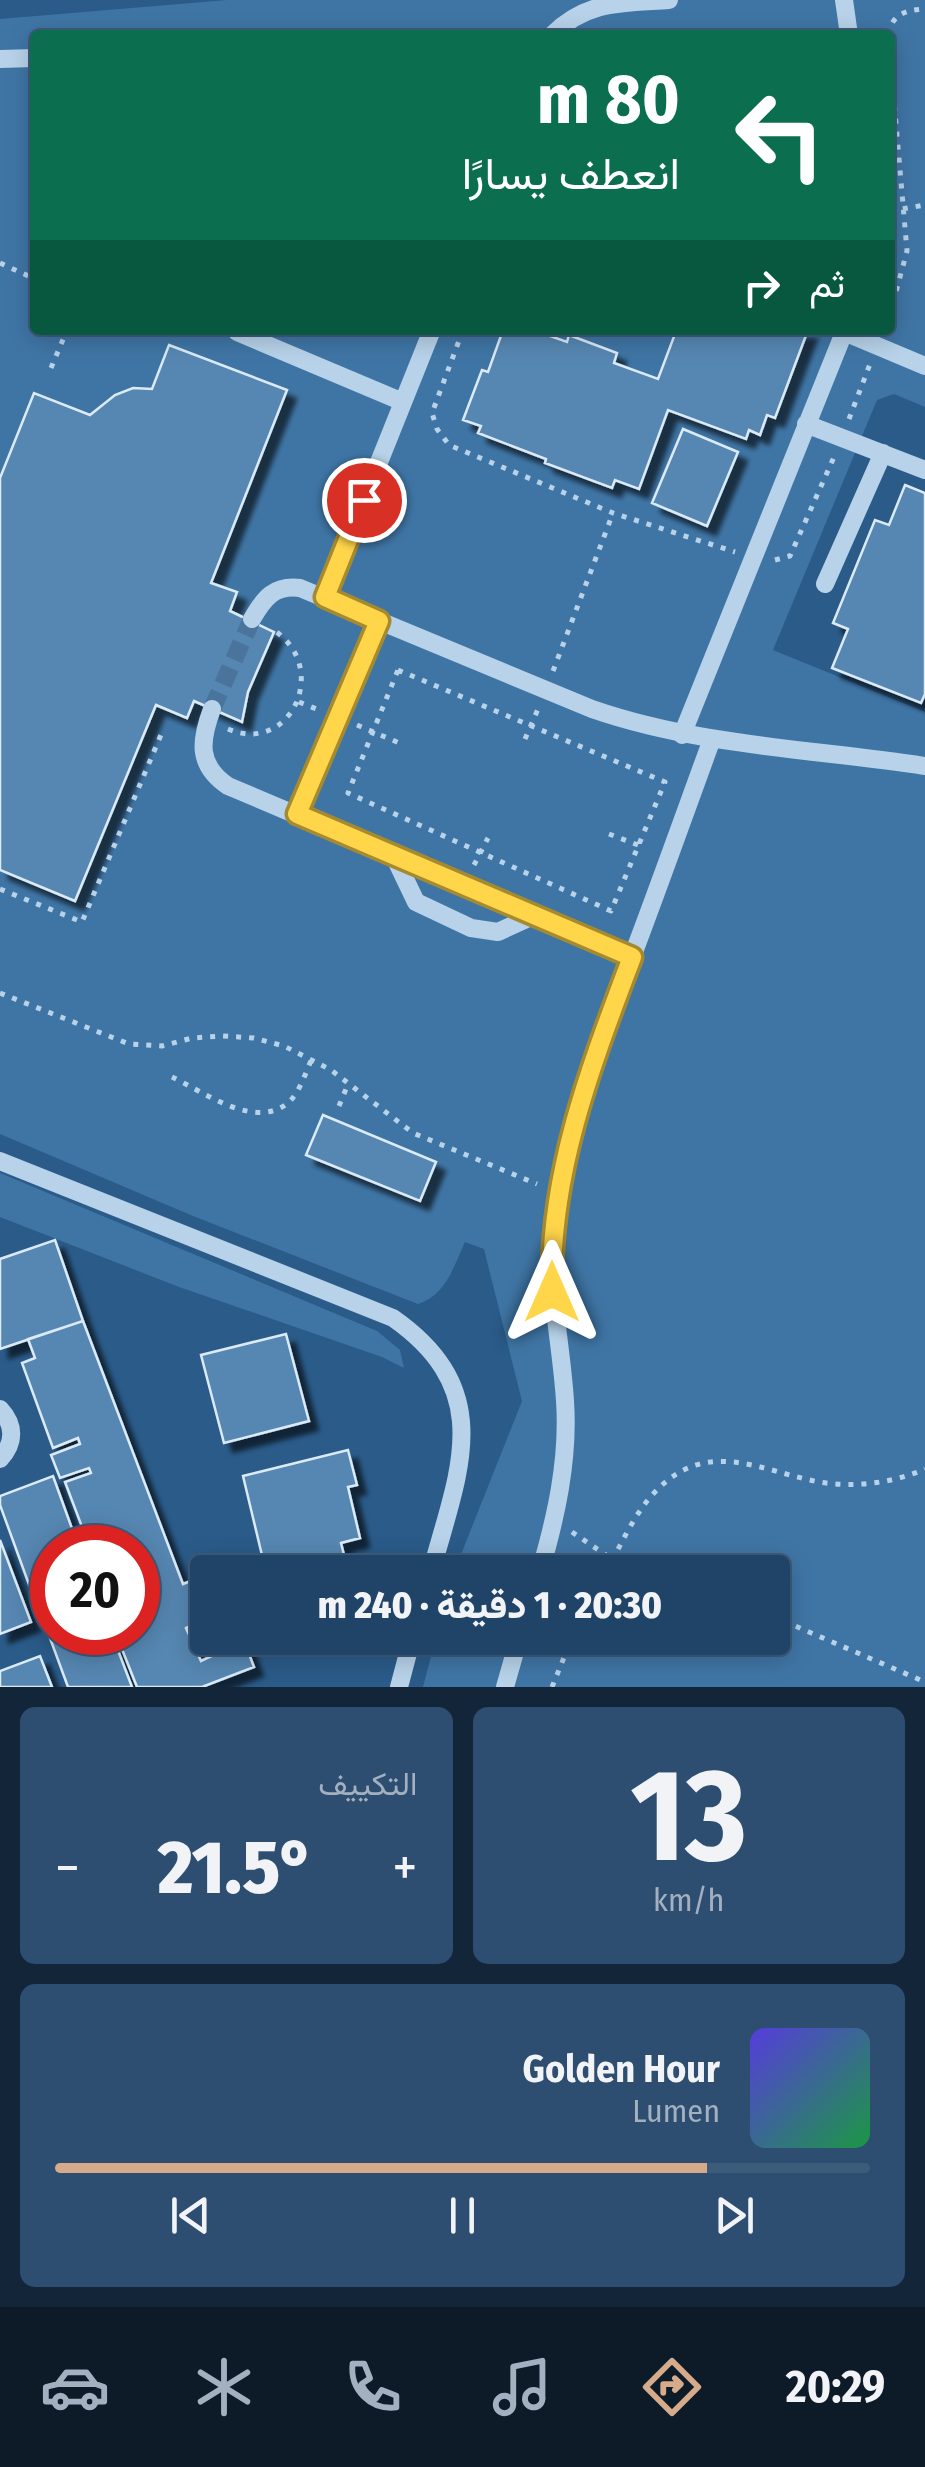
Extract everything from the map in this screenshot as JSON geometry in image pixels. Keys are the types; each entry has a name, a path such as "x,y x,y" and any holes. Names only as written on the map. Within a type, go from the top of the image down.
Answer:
{"street":[{"path":"557,30 585,10 606,4 669,0"},
{"path":"844,0 848,30"},
{"path":"0,59 30,58"},
{"path":"244,335 403,402"},
{"path":"325,597 430,335"},
{"path":"682,734 842,335"},
{"path":"853,335 925,366"},
{"path":"806,424 925,470"},
{"path":"825,584 883,453"},
{"path":"252,618 266,597 276,590 300,588 638,725 712,739 925,766"},
{"path":"297,814 379,621"},
{"path":"210,714 202,736 202,752 206,766 228,786 632,957"},
{"path":"545,1555 566,1442 552,1292 551,1253 558,1192 584,1084 712,739"},
{"path":"394,856 416,902 472,928 498,932 535,915"},
{"path":"0,1162 392,1318 418,1336 446,1372 462,1416 463,1446 457,1477 435,1555"},
{"path":"0,1409 10,1425 12,1439 0,1459"},
{"path":"398,1687 407,1655"},
{"path":"505,1687 515,1655"}],"path":[{"path":"891,30 894,18 907,10 925,9"},
{"path":"895,105 907,251 895,295"},
{"path":"895,210 925,205"},
{"path":"0,263 30,277"},
{"path":"51,368 64,335"},
{"path":"461,335 432,414 436,430 449,445 614,513 525,739"},
{"path":"210,714 241,734 265,732 285,720 299,702 304,678 298,654 282,635 252,618"},
{"path":"398,670 531,726 665,782 611,912 348,793 398,670"},
{"path":"0,889 82,922 163,730"},
{"path":"609,834 670,856"},
{"path":"464,886 488,838"},
{"path":"0,993 129,1044 162,1046 192,1038 223,1036 254,1038 284,1046 312,1058 413,1133 558,1192"},
{"path":"172,1077 246,1112 262,1114 294,1097 312,1058"},
{"path":"339,1106 348,1084"},
{"path":"616,1555 652,1494 675,1475 702,1464 730,1460 759,1464 822,1482 854,1485 885,1481 925,1468"},
{"path":"554,1520 606,1555"},
{"path":"790,1624 925,1682"},
{"path":"552,1687 565,1655"}],"shaded area":[{"path":"227,0 925,0 925,407 894,394 877,400 773,650 925,712 925,1687 423,1687 431,1655 790,1655 790,1555 461,1555 522,1401 484,1249 465,1242 442,1287 418,1304 193,1216 0,1134 0,19"},
{"path":"0,1173 377,1331 400,1350 404,1368 0,1217"}],"building":[{"path":"501,335 547,335 567,342 569,335 617,353 614,363 658,379 675,335 806,335 775,418 767,415 760,435 749,430 746,439 668,410 639,489 615,480 612,488 478,433 481,426 463,420 482,370 488,372"},
{"path":"169,345 287,390 211,583 237,592 230,611 274,632 248,692 242,722 194,701 187,718 156,705 75,901 0,870 0,478 34,393 90,415 115,395 133,388 152,389"},
{"path":"683,429 738,452 707,526 652,503"},
{"path":"905,485 925,493 925,694 921,703 832,668 848,629 833,623 875,520 889,525"},
{"path":"323,1115 436,1162 420,1201 306,1155"},
{"path":"55,1240 83,1321 0,1349 0,1259"},
{"path":"83,1321 183,1584 190,1581 190,1626 186,1628 190,1655 198,1655 201,1661 212,1655 249,1655 254,1667 202,1687 137,1687 124,1655 160,1655 160,1525 81,1525 65,1482 91,1473 89,1468 60,1478 51,1455 80,1444 78,1438 53,1448 22,1363 35,1358 28,1339"},
{"path":"286,1334 309,1421 224,1443 201,1355"},
{"path":"348,1450 357,1485 348,1487 360,1538 341,1543 344,1555 262,1555 243,1476"},
{"path":"53,1476 71,1525 30,1525 30,1587 0,1505 0,1496"},
{"path":"0,1540 30,1622 0,1634"},
{"path":"56,1655 120,1655 132,1687 68,1687"},
{"path":"40,1656 52,1687 0,1687 0,1671"}],"tunnel":[{"path":"212,709 252,619"}],"route":[{"path":"364,500 325,597 379,621 297,814 632,957 584,1084 568,1144 554,1215 552,1292"}]}
